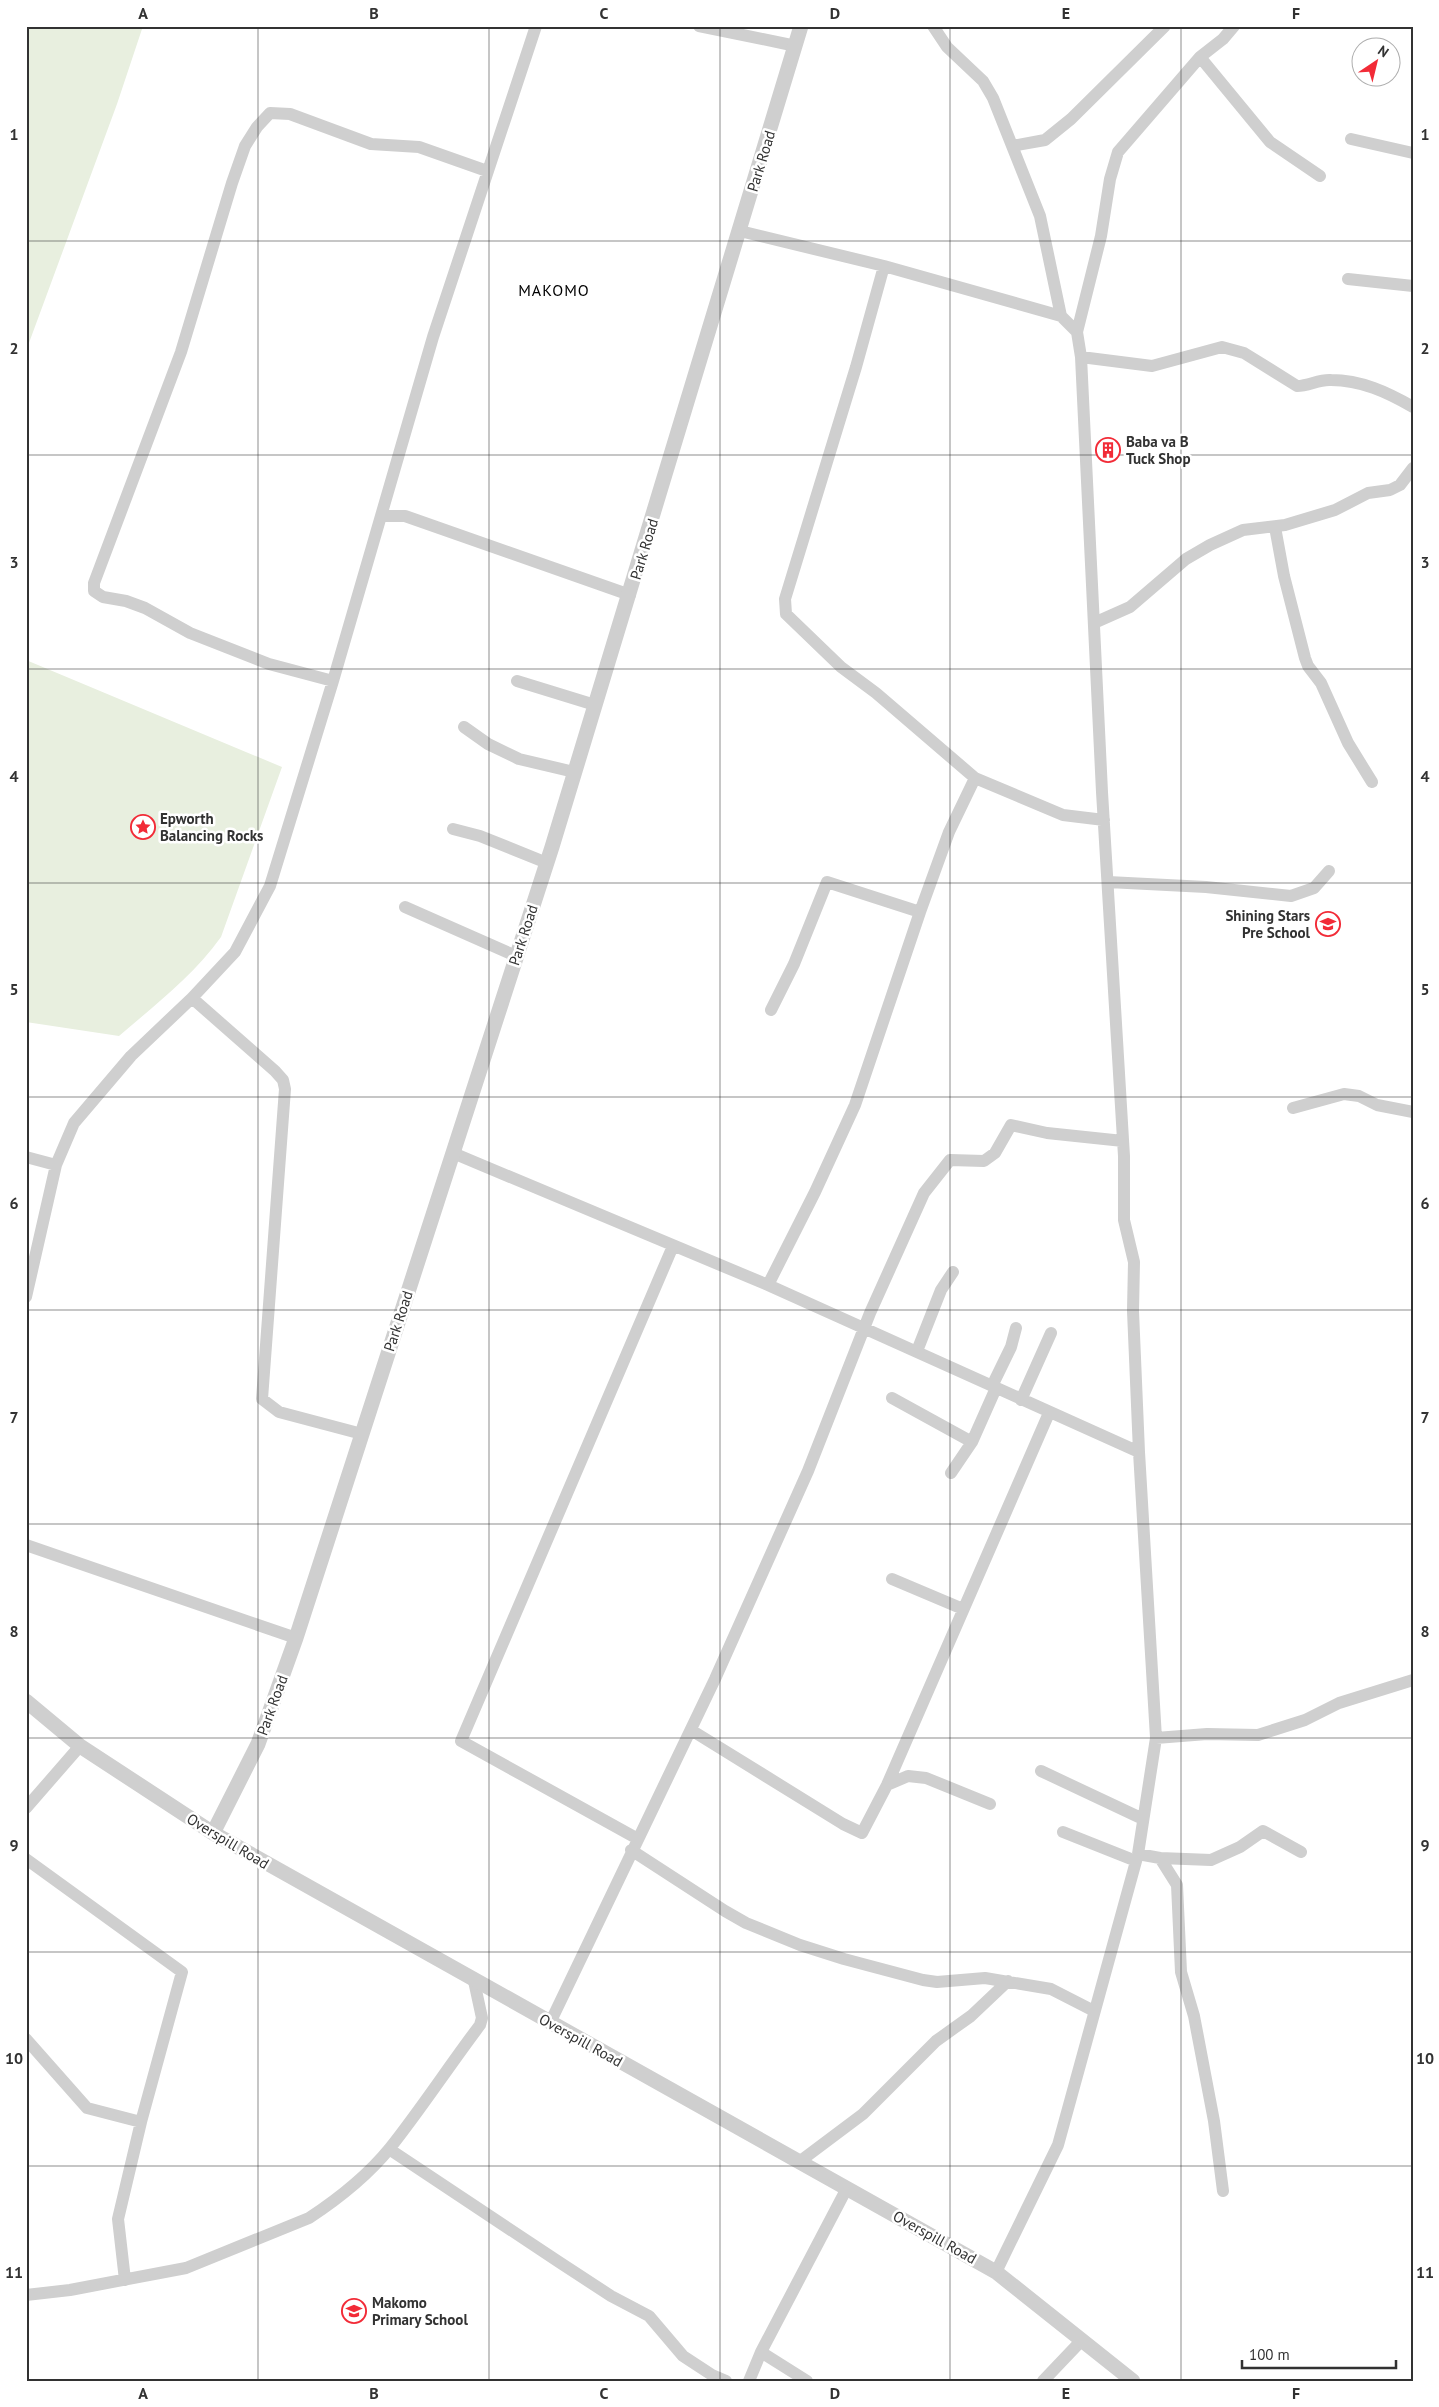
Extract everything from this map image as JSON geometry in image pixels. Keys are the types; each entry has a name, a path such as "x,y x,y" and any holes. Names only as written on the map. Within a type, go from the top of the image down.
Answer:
{"street":[{"path":"26,1297 56,1166 80,1113 131,1056 192,998 235,952 270,886 333,681 433,337 536,26"},
{"path":"699,26 796,46"},
{"name":"Park Road","path":"213,1833 258,1744 296,1638 547,863 630,595 706,335 740,231 801,26"},
{"path":"933,26 946,47 983,81 993,98 1040,216 1061,316"},
{"path":"1012,146 1045,140 1071,119 1165,26"},
{"path":"996,2272 1058,2145 1137,1858 1156,1738 1139,1452 1133,1311 1134,1262 1124,1220 1123,1141 1104,820 1081,357 1077,332 1101,236 1110,179 1118,152 1200,57 1223,39 1234,26"},
{"path":"1200,57 1270,142 1320,176"},
{"path":"333,681 269,664 190,633 145,608 126,601 103,597 94,591 94,583 181,352 232,183 246,146 257,127 270,113 290,114 371,144 419,147 487,171"},
{"path":"1351,139 1413,153"},
{"path":"740,231 884,266 1061,316 1077,332"},
{"path":"884,266 856,367 785,598 786,614 841,667 876,693 975,778 1063,815 1104,820"},
{"path":"1348,279 1413,286"},
{"path":"1081,357 1152,366 1222,347 1244,353 1297,386 1331,380 1362,384 1378,388 1413,407"},
{"path":"1094,622 1135,603 1186,559 1210,545 1243,530 1275,527 1335,510 1368,493 1396,488 1413,468"},
{"path":"381,516 405,516 630,595"},
{"path":"1275,527 1284,576 1308,666 1321,682 1348,743 1372,782"},
{"path":"517,680 595,705"},
{"path":"464,727 488,744 519,759 574,772"},
{"path":"768,1285 815,1192 858,1098 886,1006 949,832 975,778"},
{"path":"453,829 480,836 547,863"},
{"path":"1108,882 1191,886 1291,896 1314,888 1329,871"},
{"path":"771,1010 794,964 827,882 920,912"},
{"path":"405,907 516,956"},
{"path":"192,998 275,1071 283,1080 285,1089 262,1399 279,1412 362,1434"},
{"path":"1293,1108 1344,1094 1359,1096 1377,1105 1413,1112"},
{"path":"550,2022 692,1730 808,1470 865,1327 924,1193 950,1160 984,1161 994,1154 1011,1125 1047,1133 1123,1141"},
{"path":"452,1153 865,1327 1020,1400 1139,1452"},
{"path":"26,1158 56,1166"},
{"path":"673,1246 460,1741 635,1844 725,1911 746,1923 800,1945 923,1980 937,1982 980,1977 1008,1981 1056,1990 1094,2011"},
{"path":"917,1351 941,1290 953,1272"},
{"path":"951,1473 972,1442 1011,1347 1016,1328"},
{"path":"1020,1400 1051,1333"},
{"path":"892,1398 972,1442"},
{"path":"692,1730 842,1824 862,1833 887,1785 1049,1413"},
{"path":"26,1545 296,1638"},
{"path":"892,1579 962,1610"},
{"path":"1156,1738 1207,1734 1258,1735 1305,1720 1338,1703 1413,1680"},
{"name":"Overspill Road","path":"26,1701 80,1746 213,1833 996,2272 1133,2381"},
{"path":"26,1808 80,1746"},
{"path":"1042,1770 1143,1819"},
{"path":"887,1785 908,1776 926,1778 990,1804"},
{"path":"1063,1832 1137,1858 1212,1860 1240,1847 1263,1831 1301,1852"},
{"path":"1160,1858 1177,1885 1181,1972 1194,2016 1214,2121 1223,2191"},
{"path":"26,1859 182,1972 141,2122 118,2218 125,2280"},
{"path":"26,2295 125,2280 186,2268 309,2218 359,2179 389,2149 480,2026 482,2018 474,1981"},
{"path":"799,2162 863,2114 936,2041 971,2016 1008,1981"},
{"path":"26,2038 87,2108 141,2122"},
{"path":"389,2149 574,2272 649,2316 683,2356 712,2375 726,2381"},
{"path":"749,2381 761,2352 847,2188"},
{"path":"1043,2381 1082,2340"},
{"path":"761,2352 807,2381"}],"green space":[{"path":"26,26 143,26 117,104 26,351"},
{"name":"Epworth Balancing Rocks","path":"26,660 282,767 221,937 186,977 119,1036 26,1022"}],"place":[{"name":"Baba va B Tuck Shop","path":"1108,450"},
{"name":"Epworth Balancing Rocks","path":"143,827"},
{"name":"Shining Stars Pre School","path":"1328,924"},
{"name":"Makomo Primary School","path":"354,2311"}],"district":[{"name":"MAKOMO","path":"554,290"}]}
